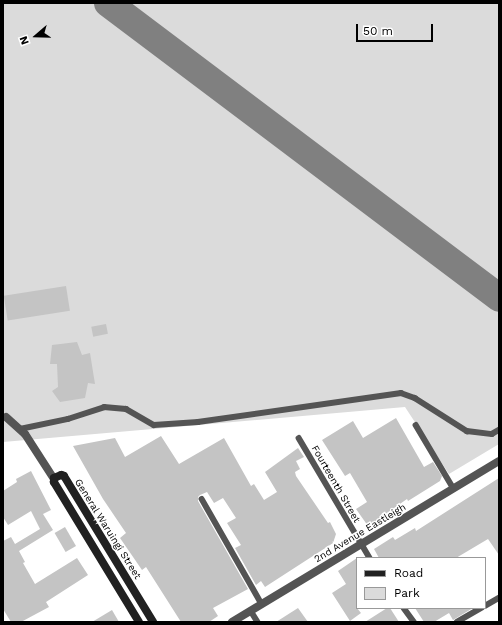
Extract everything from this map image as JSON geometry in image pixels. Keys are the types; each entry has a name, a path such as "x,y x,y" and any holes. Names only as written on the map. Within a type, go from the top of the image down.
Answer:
{"main road":[{"name":"General Waruingi Street","path":"54,479 61,475 64,476 153,622"},
{"path":"54,479 54,482 139,622"}],"street":[{"path":"5,416 25,434 54,479"},
{"name":"2nd Avenue Eastleigh","path":"232,622 454,489 499,460"}],"lane":[{"path":"20,429 68,419 104,407 126,409 154,425 198,422 401,393 415,398 467,431 492,434 499,430"},
{"path":"416,425 454,489"},
{"name":"Fourteenth Street","path":"299,438 369,557"},
{"path":"202,500 262,604"},
{"path":"486,605 499,598"},
{"path":"405,609 414,622"},
{"path":"457,622 479,609"},
{"path":"251,610 258,622"}],"green space":[{"path":"3,3 499,3 499,444 449,474 405,407 3,442"}],"building":[{"path":"66,286 70,311 8,321 4,296"},
{"path":"106,324 108,334 93,337 91,327"},
{"path":"77,342 82,355 90,353 95,384 88,383 85,398 60,402 52,391 58,387 57,364 50,364 52,345"},
{"path":"396,418 424,467 433,462 442,476 440,481 408,501 407,499 368,526 356,509 367,502 350,473 345,476 322,440 353,421 363,438"},
{"path":"161,436 179,464 224,438 251,486 254,484 264,500 277,492 265,472 298,448 304,457 296,461 300,469 295,472 296,476 328,523 330,522 336,534 333,543 265,587 261,581 256,585 235,548 241,545 227,523 236,518 223,498 214,503 207,492 200,495 198,497 198,501 248,589 213,608 218,616 209,622 181,622 146,567 142,570 120,538 126,533 103,499 73,446 115,438 125,457"},
{"path":"31,471 51,510 43,514 53,530 19,551 25,562 23,563 35,584 77,558 88,575 46,602 49,607 21,622 11,622 3,609 3,541 11,537 15,544 40,529 31,511 8,525 3,517 3,491 17,482 16,479"},
{"path":"499,478 499,555 488,539 458,557 378,557 374,549 393,537 395,540 415,528 416,531"},
{"path":"65,527 76,546 66,552 55,533"},
{"path":"356,559 356,609 361,613 350,621 332,593 346,584 338,571"},
{"path":"298,608 308,622 276,622"},
{"path":"385,609 391,609 399,622 365,622"},
{"path":"416,609 471,609 453,620 449,613 434,622 424,622"},
{"path":"112,610 119,622 92,622"}],"taxiway":[{"path":"108,3 499,298"}]}
